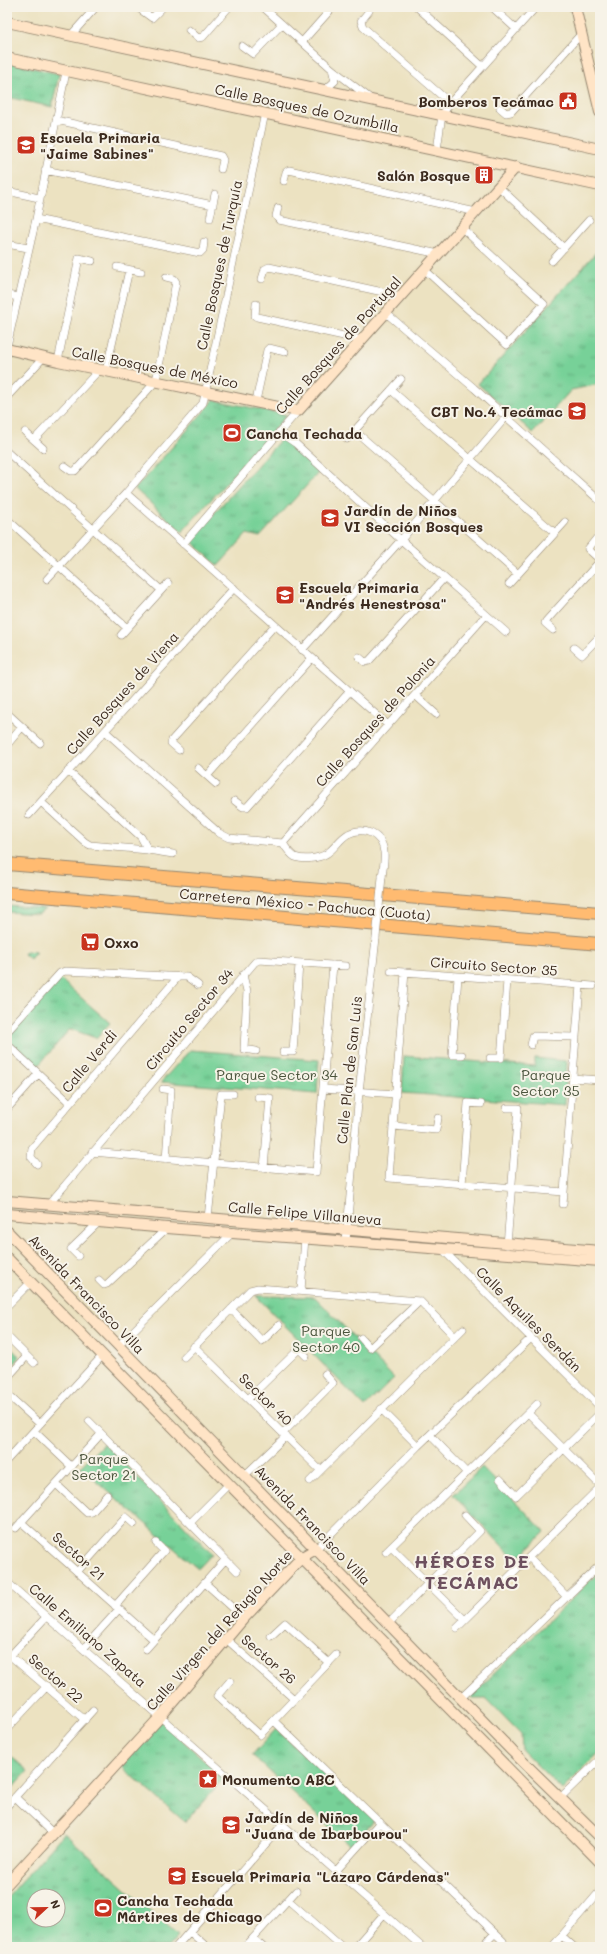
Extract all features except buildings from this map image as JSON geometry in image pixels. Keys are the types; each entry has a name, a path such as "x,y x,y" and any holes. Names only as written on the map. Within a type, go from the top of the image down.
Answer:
{"highway":[{"name":"Carretera México - Pachuca (Cuota)","path":"7,864 600,913"},
{"name":"Carretera México - Pachuca (Cuota)","path":"7,893 600,944"}],"street":[{"path":"71,35 96,7"},
{"path":"141,10 152,18 163,7"},
{"path":"189,30 198,38 203,37 229,7"},
{"path":"263,7 332,69 372,99"},
{"path":"302,42 333,7"},
{"path":"417,7 482,66"},
{"path":"492,7 516,29"},
{"path":"437,150 442,115 450,103 536,7"},
{"path":"576,7 600,112"},
{"path":"369,12 361,21 363,27 450,103"},
{"name":"Calle Bosques de Ozumbilla","path":"7,22 600,149"},
{"path":"242,46 253,54 282,24"},
{"path":"500,108 506,113 510,112 581,34"},
{"name":"Calle Bosques de Ozumbilla","path":"7,58 66,72 264,113 600,186"},
{"path":"325,90 335,82 332,69"},
{"path":"7,347 28,248 36,219 39,198 66,72"},
{"name":"Calle Bosques de Turquía","path":"47,579 126,493 203,403 264,113"},
{"path":"56,120 221,156 221,170"},
{"name":"Calle Bosques de Portugal","path":"183,544 298,411 516,167"},
{"path":"45,170 213,205"},
{"path":"284,181 286,172 289,170 476,212"},
{"path":"499,187 564,248"},
{"path":"7,192 39,198"},
{"path":"210,218 215,194"},
{"path":"278,208 276,216 279,220 439,254"},
{"path":"36,219 200,253 203,250 204,242"},
{"path":"552,261 589,220"},
{"path":"425,270 507,345 544,304 462,228"},
{"path":"7,244 28,248"},
{"path":"58,361 79,258 92,261"},
{"path":"117,267 141,272"},
{"path":"262,279 265,269 269,267 401,296"},
{"path":"34,440 103,371 129,270"},
{"path":"64,466 71,471 75,470 156,381 176,282 174,279 166,277"},
{"path":"7,295 18,298"},
{"path":"256,304 255,316 362,340"},
{"path":"386,313 600,501"},
{"name":"Calle Bosques de México","path":"7,347 43,358 256,401 298,411"},
{"path":"256,401 267,350 269,348 285,352"},
{"path":"7,396 43,358"},
{"path":"347,439 401,380"},
{"path":"391,390 471,458 555,533"},
{"path":"302,650 401,540 506,417"},
{"path":"355,431 518,574"},
{"path":"25,432 43,448"},
{"path":"280,432 295,443 401,540 506,632"},
{"path":"7,452 161,590"},
{"path":"126,493 388,725"},
{"path":"7,519 127,628"},
{"path":"509,584 565,522"},
{"path":"553,630 546,623 546,621 600,561 588,548 600,534"},
{"path":"359,657 365,662 369,661 444,578"},
{"path":"121,635 168,583"},
{"name":"Calle Bosques de Viena","path":"29,815 234,588"},
{"name":"Calle Bosques de Polonia","path":"283,843 486,616"},
{"path":"179,750 171,743 172,740 275,625"},
{"path":"574,648 582,655 600,636"},
{"path":"207,776 312,658"},
{"path":"235,801 243,807 247,807 350,691"},
{"path":"415,695 436,714"},
{"path":"7,713 40,743"},
{"path":"7,745 22,727"},
{"path":"105,731 219,833 229,838 283,843"},
{"path":"198,768 216,784"},
{"path":"68,771 142,837 148,850"},
{"path":"41,802 90,845 148,850 173,854"},
{"name":"Calle Plan de San Luis","path":"283,843 295,856 310,858 321,857 329,853 347,834 360,831 371,832 379,839 384,852 359,1092 347,1236"},
{"name":"Circuito Sector 34","path":"49,1204 255,962 259,960 299,964 346,966"},
{"path":"283,1052 293,1052 299,964"},
{"path":"92,1152 316,1172 334,965"},
{"path":"7,1032 60,973 65,971 187,977 198,984"},
{"name":"Circuito Sector 35","path":"391,971 507,981 593,986"},
{"path":"405,972 389,1178 511,1189 564,1192"},
{"path":"243,976 247,991 244,1049 256,1051"},
{"name":"Calle Verdi","path":"37,1164 31,1157 30,1152 32,1148 178,977"},
{"path":"458,977 452,1055 462,1055"},
{"path":"490,1058 501,1058 507,981"},
{"path":"563,1204 580,985"},
{"path":"531,1045 533,1036 575,1038"},
{"path":"7,1044 70,1103"},
{"path":"7,1109 38,1074"},
{"path":"572,1078 600,1080"},
{"path":"163,1089 171,1090 166,1159"},
{"path":"323,1089 396,1094"},
{"path":"208,1218 212,1163 221,1094 233,1094"},
{"path":"258,1097 270,1098 264,1168"},
{"path":"462,1185 468,1103 481,1104"},
{"path":"506,1244 518,1108 507,1108"},
{"path":"394,1126 436,1130 438,1118"},
{"name":"Calle Felipe Villanueva","path":"7,1201 208,1218 441,1248 494,1248 506,1244 600,1251"},
{"name":"Calle Felipe Villanueva","path":"7,1214 305,1238 347,1236 494,1248 600,1261"},
{"path":"78,1256 71,1249 100,1221"},
{"path":"99,1280 104,1285 108,1284 167,1228"},
{"name":"Avenida Francisco Villa","path":"7,1231 244,1476 600,1838"},
{"path":"118,1346 233,1232"},
{"path":"301,1291 305,1238"},
{"name":"Calle Aquiles Serdán","path":"441,1248 530,1339 600,1407"},
{"path":"7,1258 600,1862"},
{"path":"7,1306 32,1282"},
{"path":"184,1356 250,1290 254,1289 420,1300 455,1337"},
{"path":"361,1338 370,1348 420,1300"},
{"path":"231,1309 262,1341 279,1325"},
{"path":"310,1480 463,1329"},
{"path":"7,1336 34,1363"},
{"name":"Calle Virgen del Refugio Norte","path":"7,1884 161,1716 244,1618 302,1557 316,1549 418,1446 530,1339"},
{"name":"Sector 40","path":"194,1346 320,1470"},
{"path":"248,1399 299,1349 306,1356"},
{"path":"7,1460 103,1355"},
{"path":"7,1378 27,1356"},
{"path":"244,1476 334,1383 325,1374"},
{"path":"7,1394 40,1424"},
{"path":"465,1620 428,1583 389,1550 537,1404"},
{"path":"381,1409 418,1446"},
{"path":"457,1628 600,1486 528,1413"},
{"path":"500,1479 516,1496 600,1413"},
{"path":"89,1421 237,1571"},
{"path":"34,1431 72,1467"},
{"path":"16,1528 101,1434"},
{"path":"430,1435 467,1473"},
{"path":"56,1484 87,1513 92,1512 106,1495"},
{"path":"190,1523 229,1484"},
{"path":"389,1623 480,1531 465,1515"},
{"path":"77,1572 126,1517 134,1524"},
{"name":"Sector 21","path":"21,1522 154,1640"},
{"path":"83,1649 164,1551 156,1543"},
{"path":"529,1557 567,1597"},
{"path":"146,1649 225,1560"},
{"path":"461,1698 600,1565"},
{"name":"Calle Emiliano Zapata","path":"7,1582 422,1947"},
{"path":"205,1583 244,1618"},
{"name":"Sector 22","path":"46,1617 9,1654 85,1720"},
{"path":"271,1636 286,1623 328,1663"},
{"name":"Sector 26","path":"226,1639 294,1699"},
{"name":"Sector 26","path":"230,1681 217,1696 260,1735 336,1655"},
{"path":"7,1730 47,1686"},
{"name":"Sector 22","path":"7,1806 93,1710"},
{"path":"274,1721 503,1941"},
{"path":"560,1798 600,1759"},
{"path":"15,1798 53,1833"},
{"path":"336,1871 380,1822"},
{"path":"176,1947 283,1824"},
{"path":"245,1947 296,1891"},
{"path":"552,1947 600,1891"},
{"path":"288,1900 342,1947"},
{"path":"355,1947 384,1914"},
{"path":"190,1932 207,1947"},
{"path":"482,1947 494,1934"},
{"path":"562,1936 574,1947"},
{"path":"253,1938 263,1947"}],"green space":[{"path":"7,62 59,74 52,107 7,97"},
{"path":"600,248 600,384 571,390 533,433 478,384"},
{"path":"214,400 287,415 182,532 135,489"},
{"path":"282,438 319,472 260,537 247,534 218,566 190,540"},
{"path":"7,906 45,909 39,914 7,912"},
{"path":"26,951 36,952 30,959 24,954"},
{"path":"60,979 110,1023 96,1038 69,1030 38,1066 7,1039"},
{"name":"Parque Sector 34","path":"190,1050 319,1060 317,1094 161,1082"},
{"name":"Parque Sector 35","path":"404,1056 535,1066 535,1058 567,1061 565,1105 402,1093"},
{"name":"Parque Sector 40","path":"256,1296 315,1297 394,1378 365,1407"},
{"path":"7,1344 20,1357 7,1372"},
{"name":"Parque Sector 21","path":"104,1443 212,1554 198,1569 80,1467"},
{"path":"482,1467 545,1532 516,1560 453,1495"},
{"path":"599,1572 600,1752 562,1790 522,1750 521,1734 487,1699 473,1699 471,1696"},
{"path":"161,1721 224,1778 185,1822 121,1766"},
{"path":"276,1729 375,1820 351,1847 252,1755"},
{"path":"7,1753 28,1771 7,1794"},
{"path":"64,1833 178,1936 168,1947 7,1947 7,1898"}],"place":[{"name":"Bomberos Tecámac","path":"568,101"},
{"name":"Escuela Primaria \"Jaime Sabines\"","path":"26,145"},
{"name":"Salón Bosque","path":"484,175"},
{"name":"CBT No.4 Tecámac","path":"577,411"},
{"name":"Cancha Techada","path":"232,433"},
{"name":"Jardín de Niños VI Sección Bosques","path":"330,518"},
{"name":"Escuela Primaria \"Andrés Henestrosa\"","path":"285,595"},
{"name":"Oxxo","path":"90,942"},
{"name":"Monumento ABC","path":"208,1779"},
{"name":"Jardín de Niños \"Juana de Ibarbourou\"","path":"231,1825"},
{"name":"Escuela Primaria \"Lázaro Cárdenas\"","path":"177,1876"},
{"name":"Cancha Techada Mártires de Chicago","path":"103,1908"}],"district":[{"name":"HÉROES DE TECÁMAC","path":"472,1571"}]}
